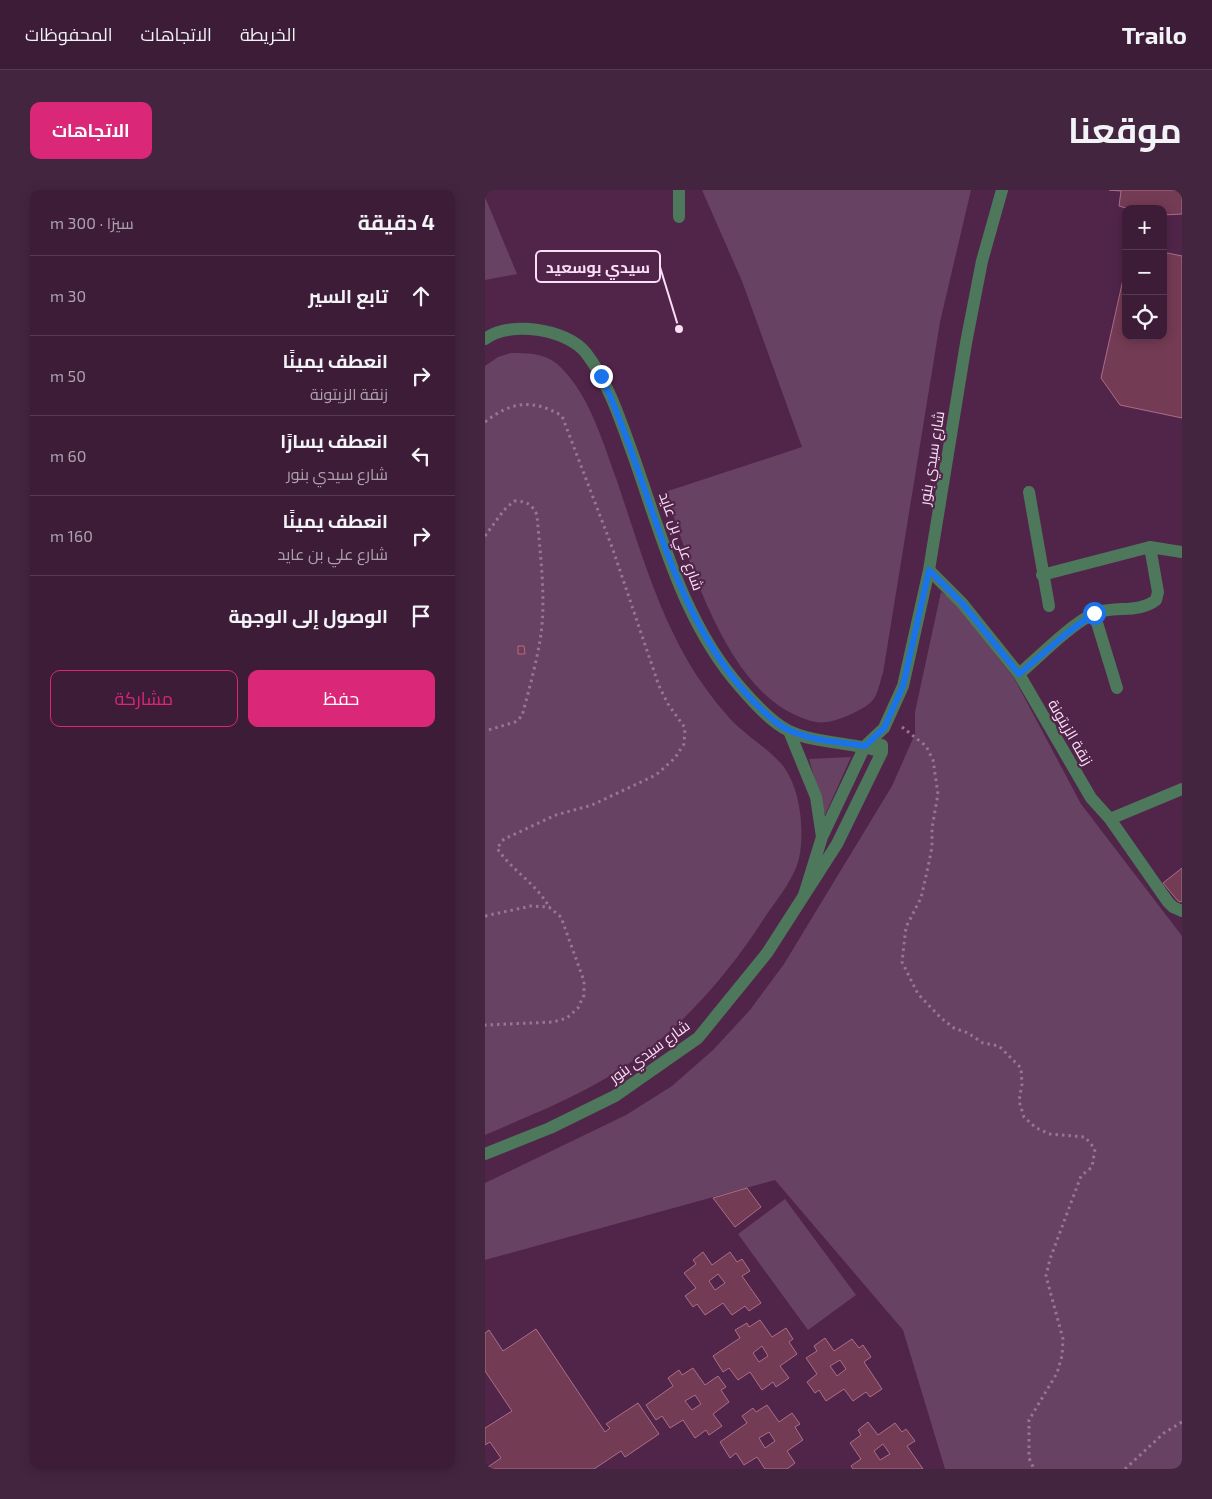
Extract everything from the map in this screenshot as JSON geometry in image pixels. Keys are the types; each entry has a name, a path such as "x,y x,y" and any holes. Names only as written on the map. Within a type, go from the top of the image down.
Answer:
{"street":[{"path":"679,190 679,217"},
{"name":"شارع سيدي بنور","path":"485,1154 550,1128 615,1096 698,1038 767,953 837,844 882,752 887,723 903,686 929,570 966,343 982,261 1002,190"},
{"name":"شارع علي بن عايد","path":"485,340 509,329 529,328 549,332 566,339 585,352 601,376 619,415 680,586 700,630 740,687 765,712 789,731 813,738 865,746 882,752"},
{"path":"1029,492 1042,575 1049,606"},
{"path":"1042,575 1149,547 1182,552"},
{"path":"1019,674 1067,633 1094,613 1149,606 1156,600 1158,592 1149,547"},
{"name":"زنقة الزيتونة","path":"929,570 962,603 1019,674 1091,798 1110,819 1168,902 1173,908 1182,911"},
{"path":"1094,613 1117,688"},
{"name":"شارع سيدي بنور","path":"804,895 823,837 865,746 887,723"},
{"path":"789,731 817,797 823,837"},
{"path":"1110,819 1182,789"}],"path":[{"path":"485,422 506,409 529,403 548,408 562,416 612,547 659,686 668,704 685,728 684,744 675,758 657,775 592,805 556,816 504,839 497,848 507,863 541,891 549,907 561,917 584,981 583,995 577,1008 567,1018 553,1022 485,1025"},
{"path":"485,536 504,510 514,501 523,501 534,507 537,515 541,584 541,632 537,652 522,716 506,725 485,730"},
{"path":"887,723 926,746 933,760 938,794 928,867 921,898 906,927 902,962 918,994 941,1018 983,1043 999,1046 1021,1068 1022,1084 1019,1101 1024,1117 1037,1128 1050,1134 1085,1137 1095,1149 1092,1167 1081,1176 1071,1206 1063,1222 1046,1276 1063,1339 1062,1356 1057,1373 1029,1420 1029,1458 1034,1469"},
{"path":"485,916 531,906 549,907"},
{"path":"1125,1469 1164,1432 1182,1422"}],"shaded area":[{"path":"702,190 971,190 940,322 883,673 872,701 853,713 832,721 816,722 800,717 774,702 751,679 731,651 714,619 699,586 665,492 802,447 742,281"},
{"path":"485,197 517,274 485,280"},
{"path":"511,353 535,354 546,357 556,363 577,387 593,416 650,578 674,635 697,676 718,705 732,721 784,767 794,786 797,797 801,820 801,842 795,870 781,895 733,963 715,985 675,1026 654,1045 608,1077 548,1108 485,1135 485,366 498,357"},
{"path":"941,592 952,599 1014,678 1081,804 1182,936 1182,1469 945,1469 903,1330 775,1180 485,1260 485,1183 626,1115 672,1086 713,1050 750,1010 784,964 892,786 915,734 915,712"},
{"path":"851,757 825,815 809,759"},
{"path":"785,1199 856,1295 808,1330 738,1234"}],"building":[{"path":"1109,190 1182,190 1182,214 1167,215 1167,205 1119,206 1121,191"},
{"path":"1167,253 1182,256 1182,418 1120,405 1101,378 1122,284 1122,340 1167,340"},
{"path":"518,646 524,646 525,654 518,654"},
{"path":"1182,868 1182,902 1178,901 1163,883"},
{"path":"747,1188 761,1207 735,1227 713,1198"},
{"path":"703,1252 712,1265 730,1252 737,1262 742,1259 750,1271 742,1276 761,1303 749,1311 745,1306 732,1315 723,1303 705,1315 697,1304 693,1307 685,1296 696,1288 684,1273 696,1264 693,1260","holes":["718,1274 725,1283 715,1290 709,1281"]},
{"path":"760,1320 772,1337 786,1328 793,1339 789,1342 797,1354 780,1366 789,1378 776,1387 773,1382 762,1390 750,1372 738,1380 729,1368 723,1372 713,1356 740,1338 735,1330 747,1323 749,1327","holes":["762,1346 768,1356 759,1362 753,1353"]},
{"path":"536,1329 605,1432 610,1428 606,1424 638,1403 659,1434 625,1457 621,1451 594,1469 485,1469 501,1458 490,1442 485,1445 485,1428 512,1411 485,1371 485,1333 489,1330 503,1351"},
{"path":"825,1338 834,1351 852,1339 859,1348 863,1345 871,1357 864,1362 882,1389 870,1397 866,1392 853,1401 844,1389 826,1401 819,1390 815,1393 807,1382 817,1374 806,1358 817,1351 814,1346","holes":["840,1360 846,1369 837,1376 830,1366"]},
{"path":"693,1368 705,1385 718,1376 726,1387 721,1390 729,1402 713,1414 722,1426 709,1435 706,1430 695,1438 683,1420 670,1428 662,1416 656,1420 646,1405 673,1386 668,1378 679,1370 682,1375","holes":["695,1395 701,1404 692,1410 685,1401"]},
{"path":"767,1405 779,1422 792,1413 800,1424 795,1427 803,1440 787,1451 795,1463 787,1469 765,1469 757,1457 744,1465 736,1453 730,1458 720,1442 747,1423 742,1416 753,1408 756,1412","holes":["769,1432 775,1441 765,1448 759,1438"]},
{"path":"868,1422 878,1435 895,1423 902,1432 906,1429 915,1441 907,1446 923,1469 853,1469 851,1466 861,1459 850,1443 861,1435 858,1430","holes":["883,1444 890,1454 880,1460 874,1451"]}],"place":[{"name":"سيدي بوسعيد","path":"679,329"}],"route":[{"path":"601,376 619,415 680,586 700,630 740,687 765,712 789,731 813,738 865,746 884,728 903,686 929,570 962,603 1019,674 1067,633 1094,613"}]}
